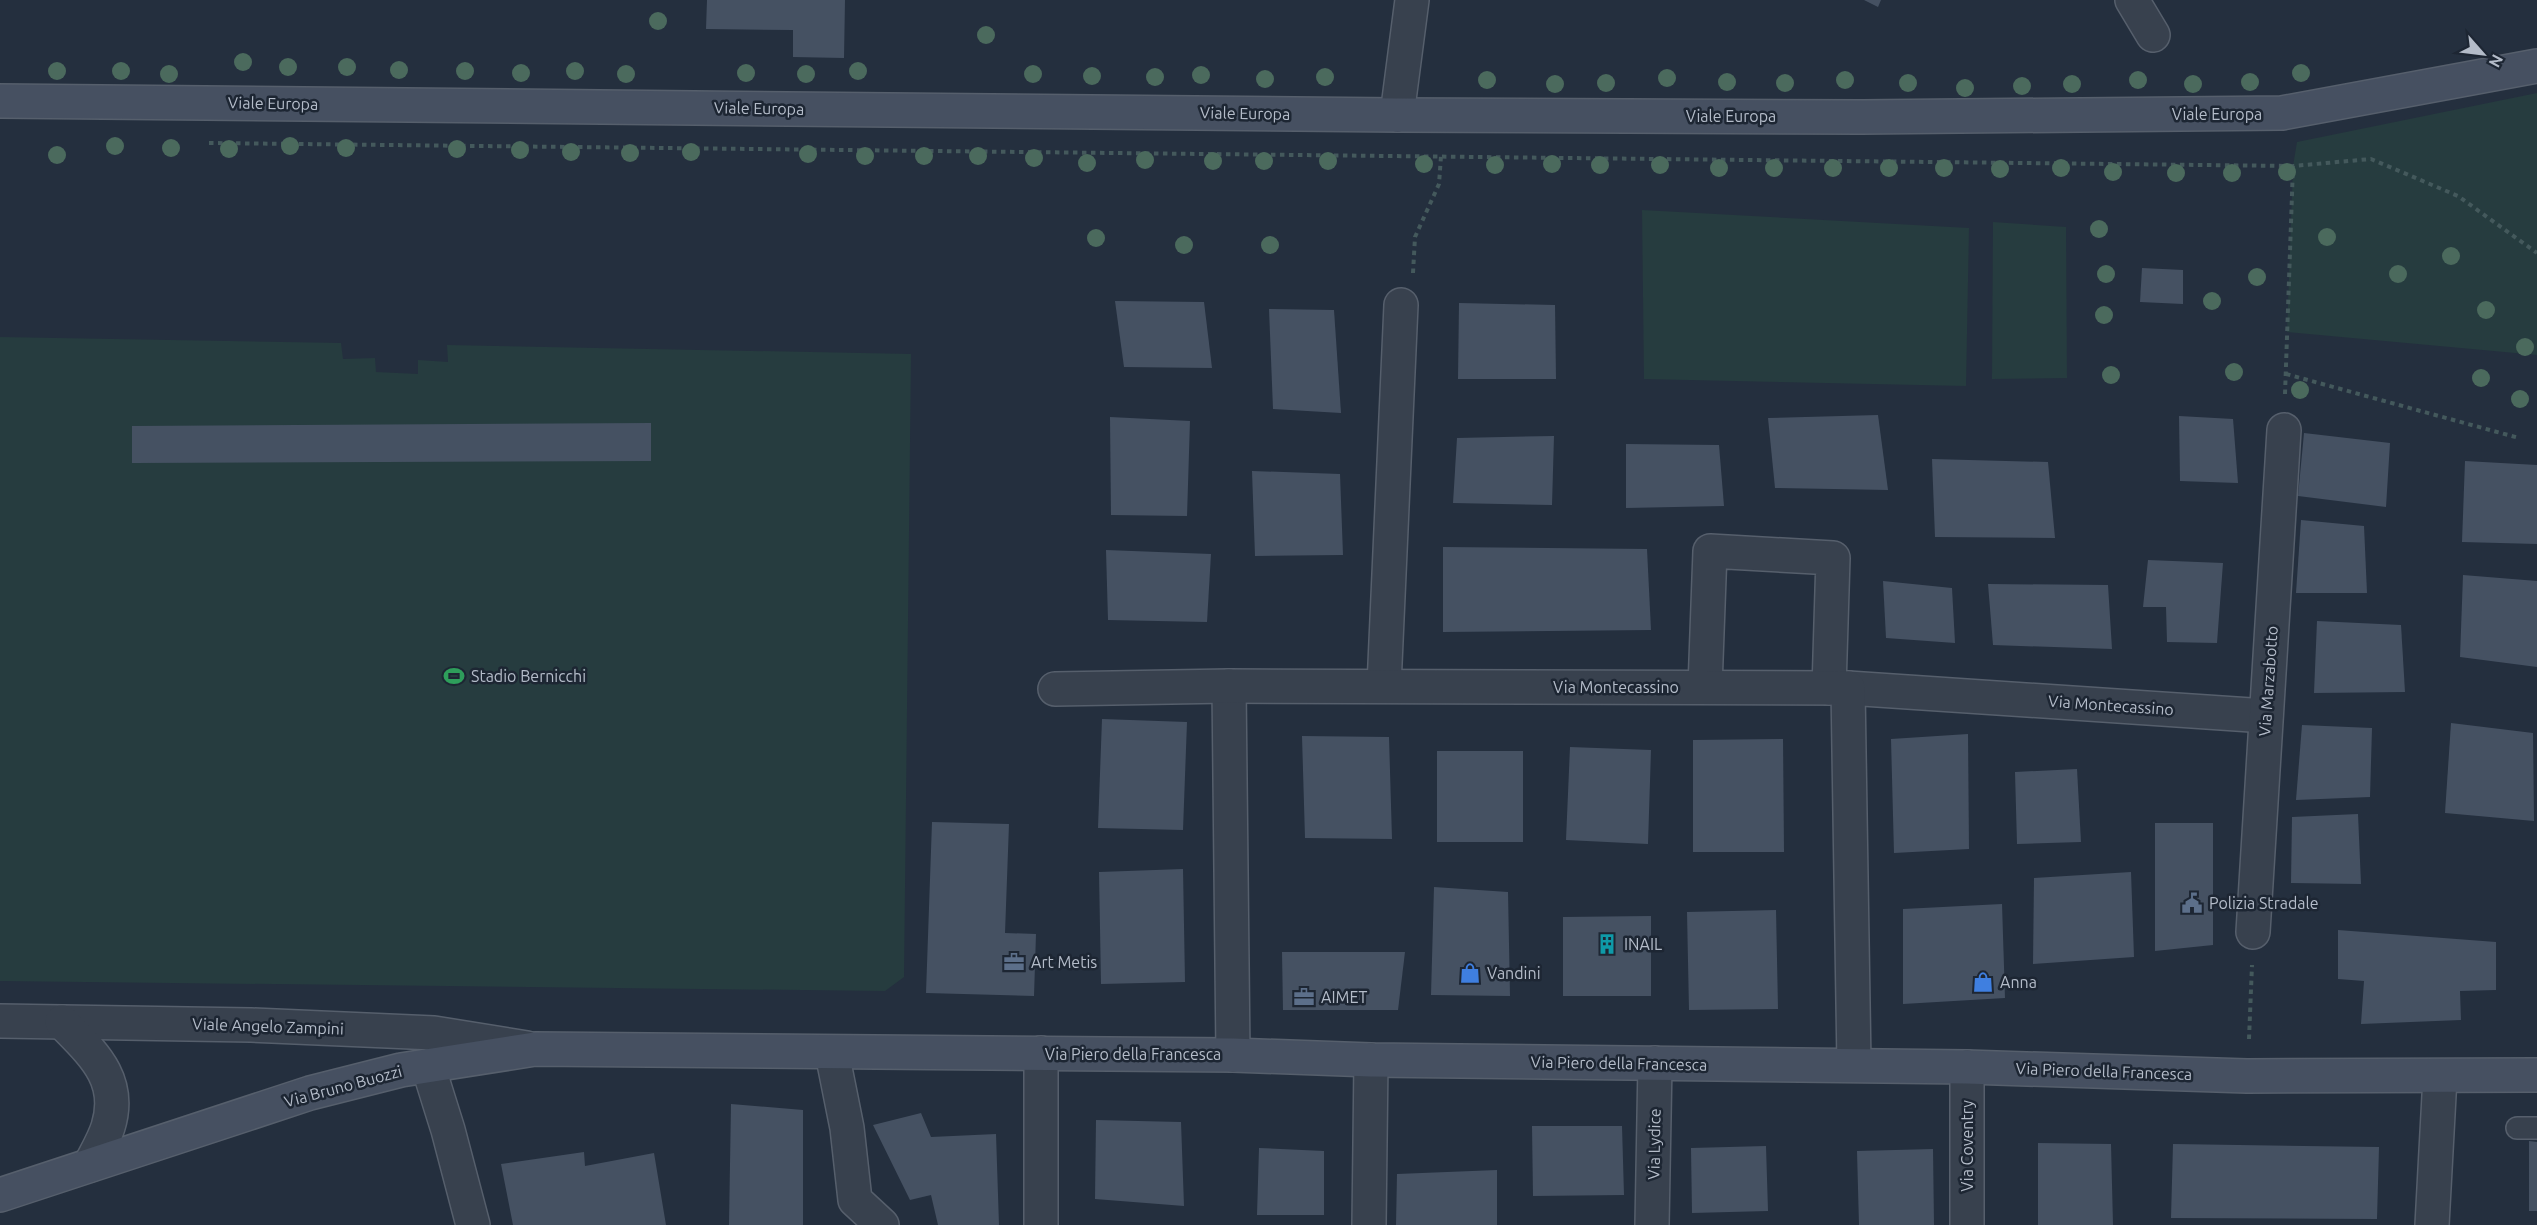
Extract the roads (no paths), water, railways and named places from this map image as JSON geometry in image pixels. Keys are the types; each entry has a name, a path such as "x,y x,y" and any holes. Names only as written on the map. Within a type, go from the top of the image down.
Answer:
{"main road":[{"name":"Viale Europa","path":"2486,76 2537,50"},
{"name":"Viale Europa","path":"0,100 1396,115 1862,117 2282,113 2537,66"},
{"name":"Via Bruno Buozzi","path":"0,1195 310,1093 401,1070 535,1049 700,1049"},
{"name":"Via Piero della Francesca","path":"700,1049 832,1053 1233,1055 1371,1060 1854,1065 2247,1076 2537,1075"}],"street":[{"path":"1396,115 1412,0"},
{"path":"2133,0 2153,35"},
{"path":"1384,686 1401,305"},
{"name":"Via Marzabotto","path":"2253,932 2284,430"},
{"path":"1705,687 1710,550 1833,558 1854,1065"},
{"path":"1229,686 1233,1055"},
{"name":"Via Montecassino","path":"1055,689 1229,686 1839,688 2266,716"},
{"name":"Viale Angelo Zampini","path":"0,1021 250,1025 434,1033 535,1049"},
{"path":"62,1022 99,1060 110,1082 112,1107 108,1128 90,1165"},
{"path":"832,1053 847,1128 855,1200 882,1225"},
{"path":"1041,1053 1041,1225"},
{"path":"1369,1225 1371,1060"},
{"name":"Via Lydice","path":"1652,1225 1655,1063"},
{"path":"428,1066 448,1130 473,1225"},
{"name":"Via Coventry","path":"1967,1225 1968,1067"},
{"path":"2432,1225 2440,1077"}],"place":[{"name":"Stadio Bernicchi","path":"454,676"},
{"name":"Polizia Stradale","path":"2192,903"},
{"name":"INAIL","path":"1607,944"},
{"name":"Art Metis","path":"1014,962"},
{"name":"Vandini","path":"1470,973"},
{"name":"Anna","path":"1983,982"},
{"name":"AIMET","path":"1304,997"}]}
